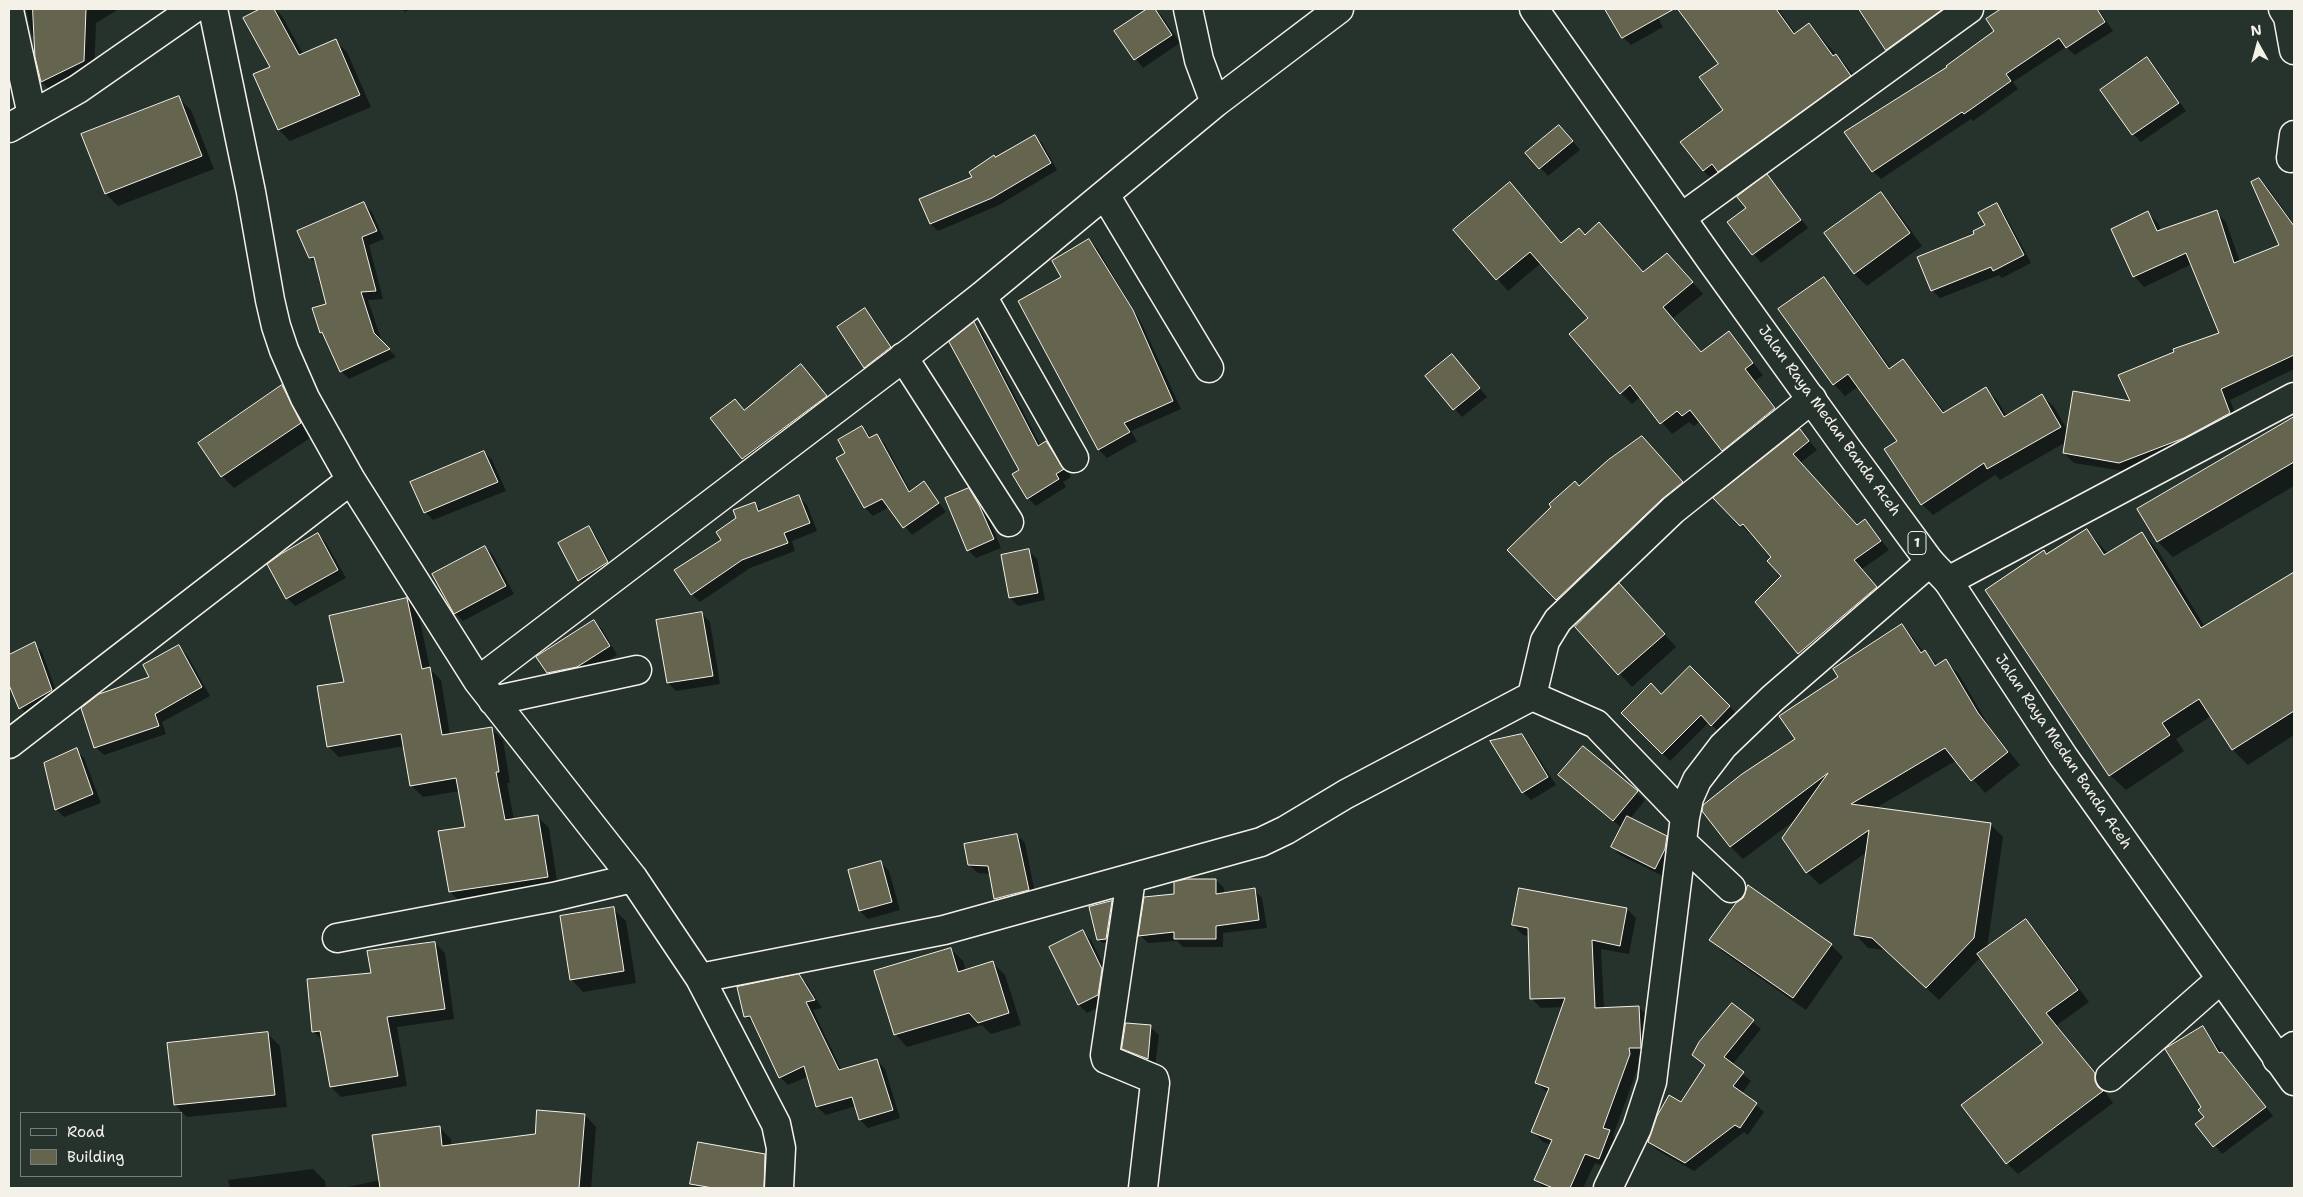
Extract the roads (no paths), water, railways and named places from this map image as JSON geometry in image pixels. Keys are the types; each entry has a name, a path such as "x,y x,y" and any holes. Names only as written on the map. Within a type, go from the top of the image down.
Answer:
{"main road":[{"path":"9,128 78,89 193,9"},
{"path":"213,9 276,326 305,398 351,480 485,691 633,878 700,978 776,1124 781,1148 779,1188"},
{"path":"1188,9 1199,60 1215,103"},
{"path":"485,691 982,296 1215,103 1339,9"},
{"name":"Jalan Raya Medan Banda Aceh","path":"1534,9 1812,399 1939,571 2063,756 2221,979 2286,1052 2294,1081"},
{"path":"1682,216 1969,9"},
{"path":"9,10 32,115"},
{"path":"2288,12 2294,50"},
{"path":"1105,195 1209,368"},
{"path":"982,296 1074,458"},
{"path":"903,357 1009,522"},
{"path":"1608,1188 1637,1128 1652,1082 1684,830 1690,798 1697,780 1723,746 1773,698 1939,571 2294,397"},
{"path":"700,978 944,930 1235,851 1273,837 1346,794 1532,696 1545,641 1558,620 1673,510 1812,399"},
{"path":"9,744 351,480"},
{"path":"485,691 637,670"},
{"path":"1532,696 1596,724 1731,888"},
{"path":"337,938 553,896 633,878"},
{"path":"1131,879 1105,1055 1106,1059 1155,1082 1143,1188"},
{"path":"2110,1077 2221,979"}]}
